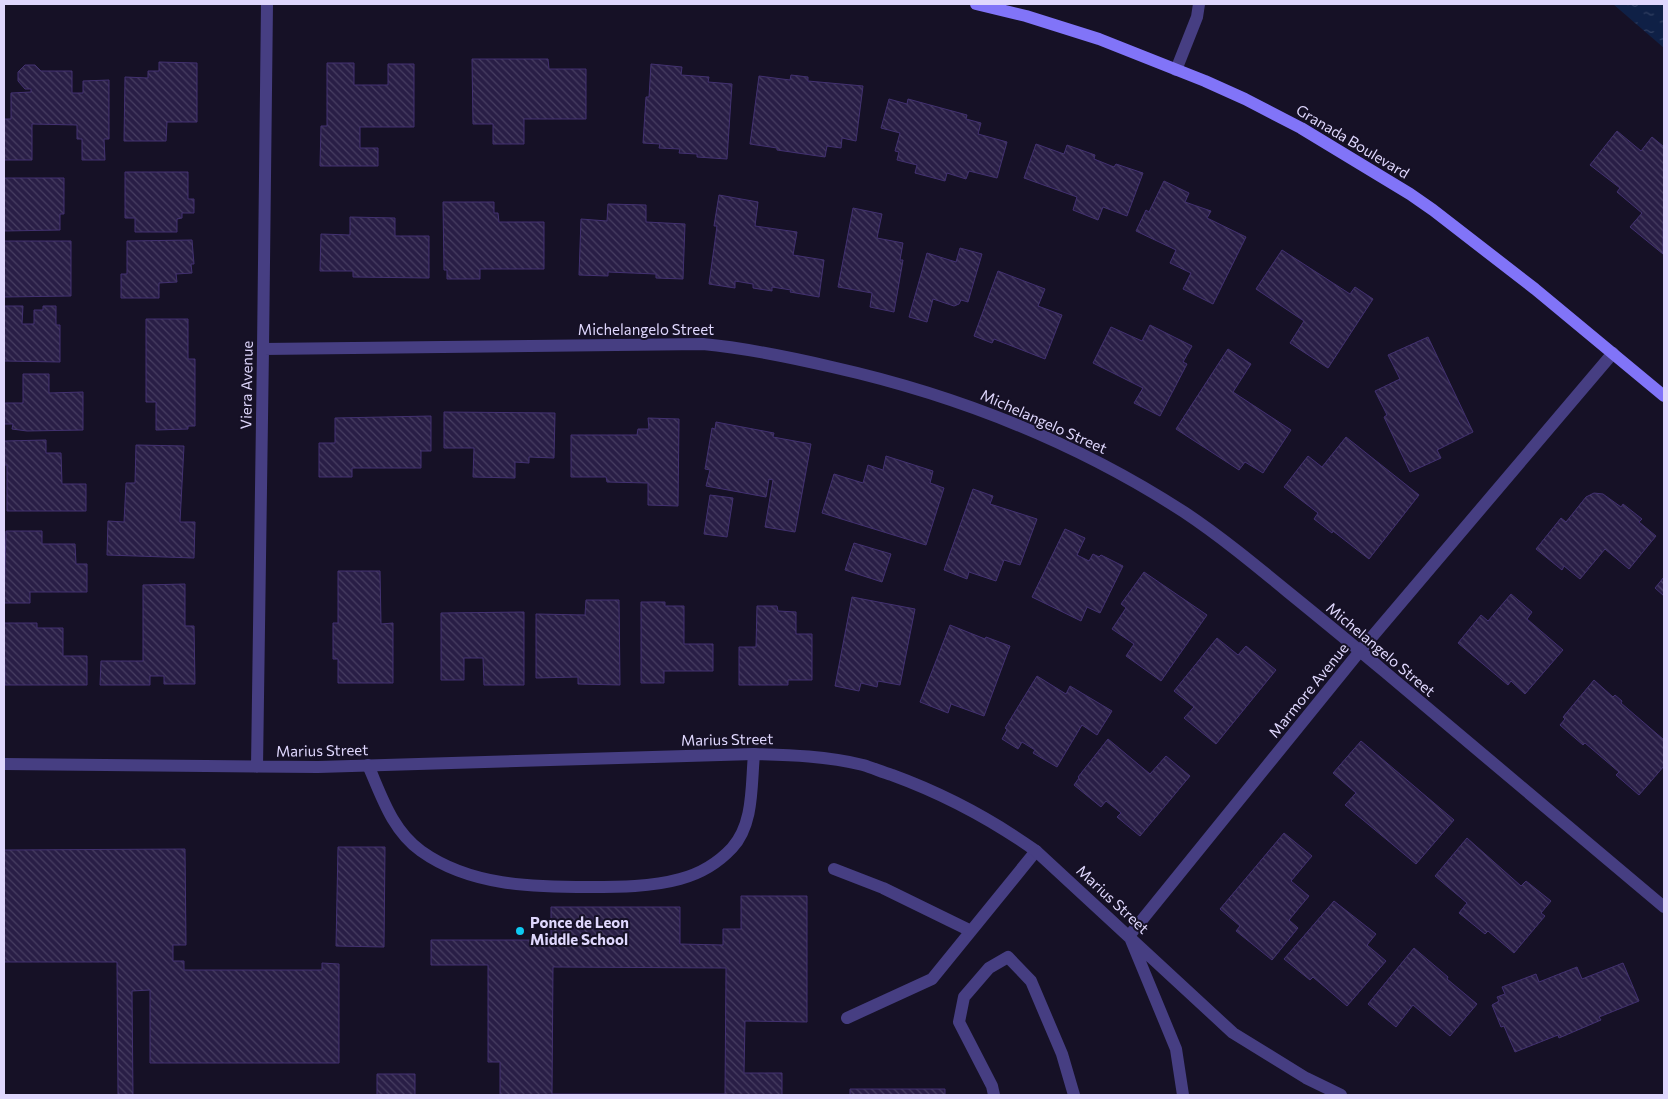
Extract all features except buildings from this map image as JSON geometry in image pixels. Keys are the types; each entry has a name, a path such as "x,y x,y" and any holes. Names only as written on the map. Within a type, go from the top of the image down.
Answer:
{"street":[{"name":"Viera Avenue","path":"257,768 267,4"},
{"name":"Granada Boulevard","path":"976,4 1056,25 1099,39 1245,99 1284,119 1410,194 1460,230 1664,396"},
{"path":"1176,70 1197,17 1199,4"},
{"name":"Michelangelo Street","path":"263,349 703,344 732,346 876,377 995,416 1050,438 1118,472 1184,512 1241,553 1664,908"},
{"name":"Marmore Avenue","path":"1129,936 1360,651 1613,353"},
{"path":"368,765 394,822 409,840 436,860 470,874 513,884 626,887 680,879 702,871 719,860 732,848 743,832 749,816 754,754"},
{"name":"Marius Street","path":"4,764 257,768 754,754 814,756 864,765 907,781 974,812 1010,832 1036,851 1233,1033 1298,1073 1341,1095"},
{"path":"847,1018 932,978 1036,851"},
{"path":"834,869 883,888 971,932"},
{"path":"1129,936 1176,1049 1183,1095"},
{"path":"994,1095 992,1086 959,1022 964,997 989,968 1008,957 1031,981 1062,1054 1074,1095"}],"water":[{"path":"1613,4 1664,4 1664,48"}],"place":[{"name":"Ponce de Leon Middle School","path":"520,931"}]}
